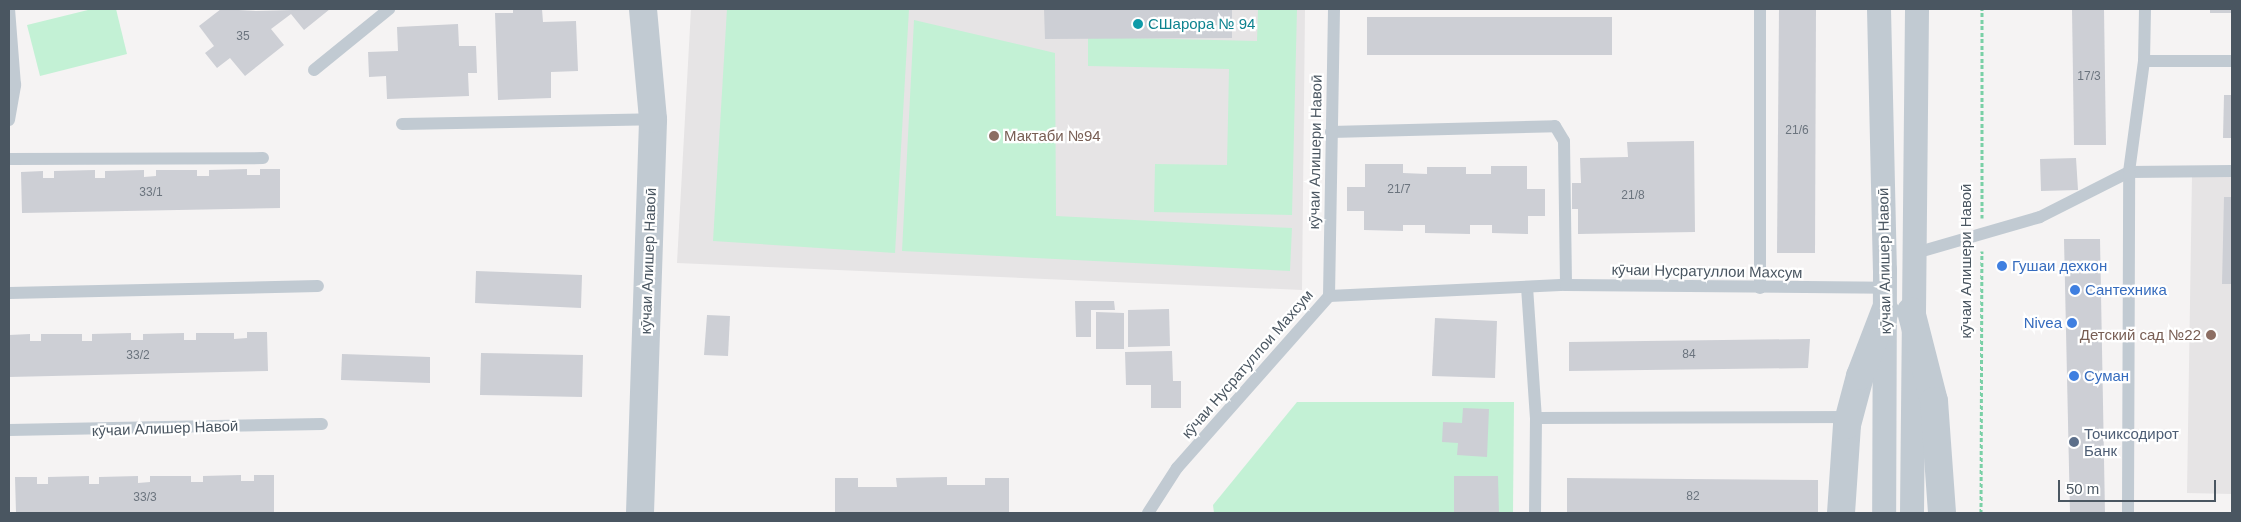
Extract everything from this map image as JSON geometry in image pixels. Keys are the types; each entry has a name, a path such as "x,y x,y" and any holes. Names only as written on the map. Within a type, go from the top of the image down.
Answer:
{"street":[{"name":"кӯчаи Алишер Навоӣ","path":"640,513 653,119 642,9"},
{"name":"кӯчаи Алишер Навоӣ","path":"1879,9 1894,303 1912,513"},
{"name":"кӯчаи Алишер Навоӣ","path":"1884,513 1894,303 1912,254 1917,9"},
{"path":"1841,513 1849,417 1860,376 1894,303"},
{"path":"1894,303 1934,401 1942,513"}],"lane":[{"path":"9,120 15,85 10,9"},
{"path":"314,70 389,9"},
{"name":"кӯчаи Алишери Навоӣ","path":"1329,296 1334,9"},
{"path":"1760,9 1760,288"},
{"path":"2128,513 2129,172 2144,61 2145,9"},
{"path":"2144,61 2232,61"},
{"path":"402,124 653,119"},
{"path":"1332,132 1555,126 1564,141 1566,285"},
{"path":"9,159 263,158"},
{"name":"кӯчаи Алишер Навоӣ","path":"1912,254 1982,235 2040,216 2129,172 2232,171"},
{"name":"кӯчаи Нусратуллои Махсум","path":"1148,513 1177,468 1329,296 1566,285 1760,288 1894,303"},
{"path":"9,292 318,286"},
{"path":"1527,287 1536,418 1536,513"},
{"path":"1536,418 1849,417"},
{"name":"кӯчаи Алишер Навоӣ","path":"9,430 16,433 322,424"}],"path":[{"name":"кӯчаи Алишери Навоӣ","path":"1982,9 1982,513"}],"shaded area":[{"name":"Мактаби №94","path":"691,9 1305,9 1302,290 677,263"},
{"name":"Детский сад №22","path":"2192,176 2232,176 2232,494 2187,493"}],"green space":[{"path":"92,9 116,9 127,54 40,76 27,25"},
{"path":"727,9 909,9 895,253 713,241"},
{"path":"1258,9 1297,9 1292,215 1154,212 1155,164 1227,165 1229,69 1088,66 1088,37 1257,41"},
{"path":"914,20 1055,53 1056,216 1292,228 1290,271 902,251"},
{"path":"1297,402 1514,402 1513,513 1214,513 1213,505"}],"building":[{"path":"221,9 256,11 330,9 304,30 291,14 271,29 284,45 245,76 230,58 217,68 205,53 214,46 199,26"},
{"path":"513,9 542,9 543,22 576,21 578,71 551,72 551,98 498,100 495,13 513,13"},
{"name":"СШарора № 94","path":"1044,9 1232,9 1232,38 1045,39"},
{"path":"1779,9 1816,9 1815,253 1777,253"},
{"path":"2072,9 2104,9 2106,145 2074,145"},
{"path":"2210,9 2232,9 2232,13 2210,13"},
{"path":"1367,17 1612,17 1612,55 1367,55"},
{"path":"458,24 459,46 476,46 477,73 468,73 469,96 387,99 386,76 369,77 368,52 398,51 397,27"},
{"path":"2224,95 2232,95 2232,138 2223,138"},
{"path":"1694,141 1695,232 1578,234 1578,209 1572,209 1572,183 1581,183 1580,158 1628,157 1627,142"},
{"path":"2076,158 2078,190 2041,191 2040,159"},
{"path":"1365,164 1403,164 1403,173 1427,174 1427,167 1466,167 1466,174 1491,174 1491,166 1527,166 1527,189 1545,189 1545,216 1528,216 1528,234 1492,233 1492,225 1470,225 1470,234 1425,233 1425,225 1403,225 1403,231 1364,230 1364,211 1347,211 1347,187 1365,187"},
{"path":"247,169 247,175 260,175 260,169 280,169 280,208 22,213 21,172 43,171 43,178 54,178 54,171 95,170 95,178 105,178 105,171 144,170 144,177 156,176 156,170 197,170 197,176 209,176 209,170"},
{"path":"2224,197 2232,197 2232,284 2222,284"},
{"path":"2064,239 2100,239 2105,513 2070,513"},
{"path":"476,271 582,275 581,308 475,303"},
{"path":"1075,301 1114,301 1115,310 1091,310 1091,337 1076,337"},
{"path":"1169,309 1170,346 1128,347 1128,310"},
{"path":"1096,312 1124,313 1124,349 1096,349"},
{"path":"707,315 730,316 728,356 704,355"},
{"path":"1435,318 1497,321 1495,378 1432,376"},
{"path":"247,332 267,332 268,371 9,377 9,335 30,334 30,341 41,341 41,334 82,334 82,341 92,341 92,334 131,333 131,340 143,340 143,334 184,333 184,340 196,340 196,333 234,333 234,339 247,338"},
{"path":"1810,339 1808,368 1569,371 1569,342"},
{"path":"1172,351 1173,381 1181,381 1181,408 1151,408 1151,385 1126,385 1125,352"},
{"path":"481,353 583,355 582,397 480,395"},
{"path":"342,354 430,357 430,383 341,380"},
{"path":"1463,408 1489,409 1487,457 1457,455 1458,443 1442,442 1443,422 1462,423"},
{"path":"241,475 241,481 254,481 254,475 274,475 274,513 16,513 15,477 37,477 37,484 48,484 48,477 89,476 89,484 99,484 99,477 138,476 138,483 150,482 150,476 191,476 191,482 203,482 203,476"},
{"path":"1454,476 1498,476 1499,513 1454,513"},
{"path":"947,477 947,485 985,485 985,478 1009,478 1009,513 835,513 835,478 858,478 858,487 897,487 896,478"},
{"path":"1567,478 1818,480 1818,513 1567,513"}],"place":[{"name":"СШарора № 94","path":"1138,24"},
{"name":"Мактаби №94","path":"994,136"},
{"name":"Гушаи дехкон","path":"2002,266"},
{"name":"Сантехника","path":"2075,290"},
{"name":"Nivea","path":"2072,323"},
{"name":"Детский сад №22","path":"2211,335"},
{"name":"Суман","path":"2074,376"},
{"name":"Точиксодирот Банк","path":"2074,442"}]}
